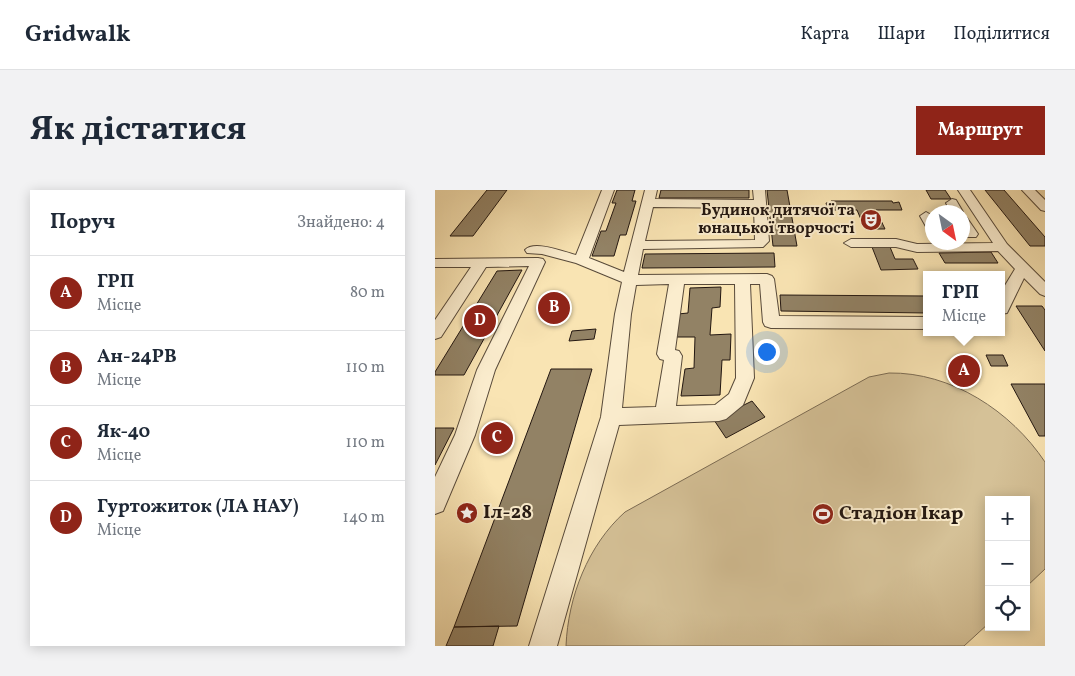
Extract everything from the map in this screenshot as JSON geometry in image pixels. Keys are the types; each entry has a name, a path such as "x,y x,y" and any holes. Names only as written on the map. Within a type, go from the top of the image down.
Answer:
{"lane":[{"path":"581,260 608,190"},
{"path":"963,190 1002,247 1045,291"},
{"path":"1029,190 1045,207"},
{"path":"543,646 611,417 623,314 637,246 649,197 759,197 762,241 758,244 637,246"},
{"path":"970,236 979,247"},
{"path":"851,243 896,243 917,248 1002,247"},
{"path":"532,250 542,250 581,260 630,280 767,279 771,322 923,323"},
{"path":"435,263 538,262 486,370 465,435 435,503"},
{"path":"435,333 481,263"},
{"path":"1005,300 1023,268"},
{"path":"611,417 719,413 736,399 745,378 742,279"},
{"path":"665,416 673,356 666,354 677,280"}],"shaded area":[{"name":"Стадіон Ікар","path":"889,373 912,374 935,379 957,387 997,411 1015,426 1045,462 1045,569 1030,583 1030,496 985,496 985,627 964,646 566,646 571,609 582,573 600,540 625,512 869,377"}],"building":[{"path":"487,190 507,190 473,236 450,236"},
{"path":"617,190 635,190 632,201 636,201 626,235 620,235 614,256 592,256 601,231 606,231 616,203 612,203"},
{"path":"661,190 749,190 749,198 659,198"},
{"path":"767,190 787,190 797,246 773,246"},
{"path":"926,190 945,190 951,199 931,199"},
{"path":"985,190 1004,190 1045,237 1045,246 1030,246"},
{"name":"Будинок дитячої та юнацької творчості","path":"831,201 892,201 893,203 899,202 902,210 876,210 885,229 865,229 857,210 828,210 826,203 832,203"},
{"path":"872,247 890,247 895,259 913,259 918,269 881,270"},
{"path":"991,252 998,263 945,263 939,253"},
{"path":"774,253 775,267 642,268 645,254"},
{"path":"522,270 464,375 435,375 435,372 497,271"},
{"path":"721,287 720,307 712,308 710,335 731,334 730,360 722,360 720,395 681,396 685,369 694,368 695,337 674,337 678,314 688,313 690,288"},
{"path":"780,295 923,296 923,313 781,311"},
{"path":"1016,306 1042,306 1045,310 1045,351"},
{"path":"596,329 594,339 569,341 572,331"},
{"path":"986,355 1003,355 1008,366 991,366"},
{"path":"953,366 970,366 976,377 958,377"},
{"path":"551,369 592,369 517,626 454,627"},
{"path":"1011,384 1045,384 1045,436 1039,436"},
{"path":"752,401 765,417 726,438 714,420"},
{"path":"435,428 454,428 435,465"},
{"path":"499,626 493,646 446,646 454,627"}],"place":[{"name":"Будинок дитячої та юнацької творчості","path":"871,220"},
{"name":"Ан-24РВ","path":"554,308"},
{"name":"Гуртожиток (ЛА НАУ)","path":"480,321"},
{"name":"ГРП","path":"964,371"},
{"name":"Як-40","path":"497,438"},
{"name":"Іл-28","path":"467,513"},
{"name":"Стадіон Ікар","path":"823,514"}]}
